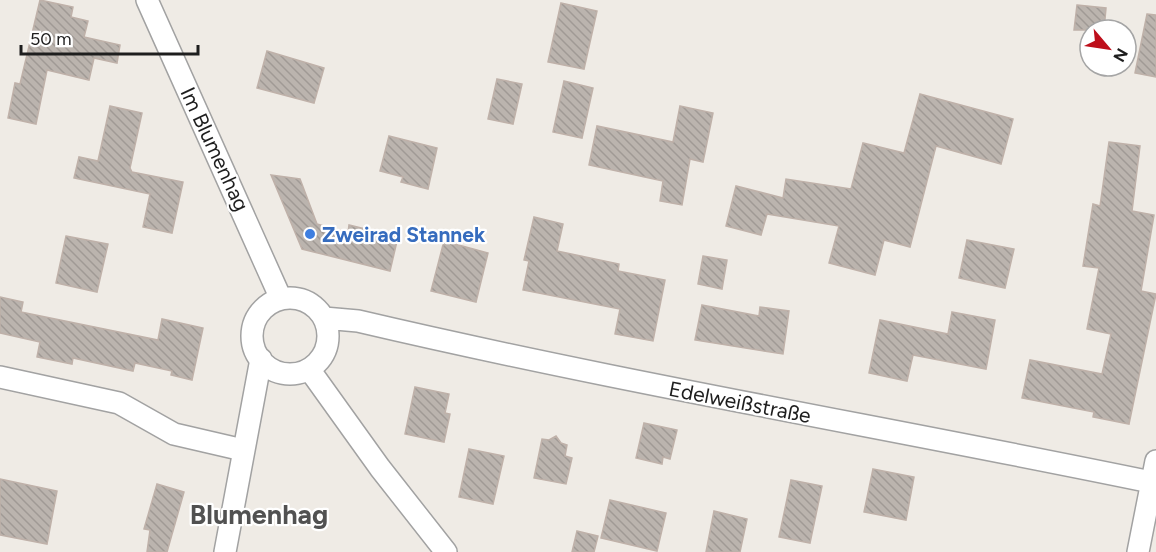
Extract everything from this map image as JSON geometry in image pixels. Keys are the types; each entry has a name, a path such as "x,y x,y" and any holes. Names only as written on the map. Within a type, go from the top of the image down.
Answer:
{"street":[{"name":"Im Blumenhag","path":"147,0 281,298"},
{"path":"281,298 299,299 310,303 324,318 328,330 325,352 309,369 289,374 269,367 261,359 253,340 256,320 268,305 281,298"},
{"name":"Edelweißstraße","path":"324,318 358,321 598,375 782,412 1155,476"},
{"path":"225,552 261,359"},
{"path":"309,369 380,468 446,552"},
{"path":"0,377 119,403 174,434 243,450"},
{"path":"1138,552 1155,476"}],"building":[{"path":"40,0 73,7 71,17 88,21 84,37 120,45 117,63 94,58 89,80 47,70 36,124 8,118 15,83 20,84"},
{"path":"561,3 597,11 584,69 548,62"},
{"path":"1077,5 1106,8 1105,18 1078,18 1078,30 1074,30"},
{"path":"1147,14 1156,15 1156,77 1138,74 1138,58"},
{"path":"267,51 324,68 314,103 257,88"},
{"path":"497,79 522,84 513,124 488,119"},
{"path":"564,81 593,88 582,138 553,132"},
{"path":"920,94 1013,119 1001,164 936,146 910,247 884,240 875,275 829,263 839,226 767,214 761,235 726,226 736,186 783,198 786,179 851,189 863,143 904,153"},
{"path":"110,106 142,113 130,168 132,172 183,182 172,233 143,227 150,194 74,178 79,157 98,161"},
{"path":"680,106 713,113 703,162 690,159 682,205 660,201 663,181 589,165 597,126 673,142"},
{"path":"389,136 437,148 428,189 401,182 403,177 380,171"},
{"path":"1109,142 1140,146 1132,211 1154,215 1141,291 1156,294 1129,424 1093,417 1094,412 1022,398 1030,360 1102,374 1111,334 1087,329 1099,268 1083,266 1093,204 1100,206"},
{"path":"271,175 300,179 317,224 348,233 349,225 398,237 390,271 302,249"},
{"path":"534,217 563,224 557,251 619,264 618,271 665,280 653,341 615,334 620,309 523,290 529,261 524,260"},
{"path":"66,236 108,244 97,292 56,283"},
{"path":"967,240 1014,249 1005,288 959,278"},
{"path":"444,241 488,253 476,302 431,291"},
{"path":"703,256 727,260 722,289 698,284"},
{"path":"0,297 23,302 21,312 158,340 162,319 203,328 192,380 171,375 172,371 135,363 133,371 73,358 72,364 37,357 40,342 0,333"},
{"path":"702,305 759,316 760,307 789,311 783,354 695,340"},
{"path":"952,312 995,320 986,369 913,355 907,381 869,373 880,320 948,334"},
{"path":"415,387 449,394 445,413 450,414 444,442 405,434"},
{"path":"644,423 677,430 670,459 663,457 662,464 636,458"},
{"path":"556,436 561,443 567,445 565,456 572,458 566,484 534,478 542,439 549,440"},
{"path":"469,449 504,456 493,504 459,497"},
{"path":"873,469 914,477 906,520 864,512"},
{"path":"0,479 57,491 47,544 0,535"},
{"path":"791,480 822,486 810,543 779,537"},
{"path":"157,484 184,492 167,552 147,552 150,530 144,529"},
{"path":"610,500 666,513 657,551 601,538"},
{"path":"714,511 747,519 740,552 706,552"},
{"path":"577,531 598,536 594,552 572,552"}],"place":[{"name":"Zweirad Stannek","path":"310,234"}],"district":[{"name":"Blumenhag","path":"259,514"}]}
